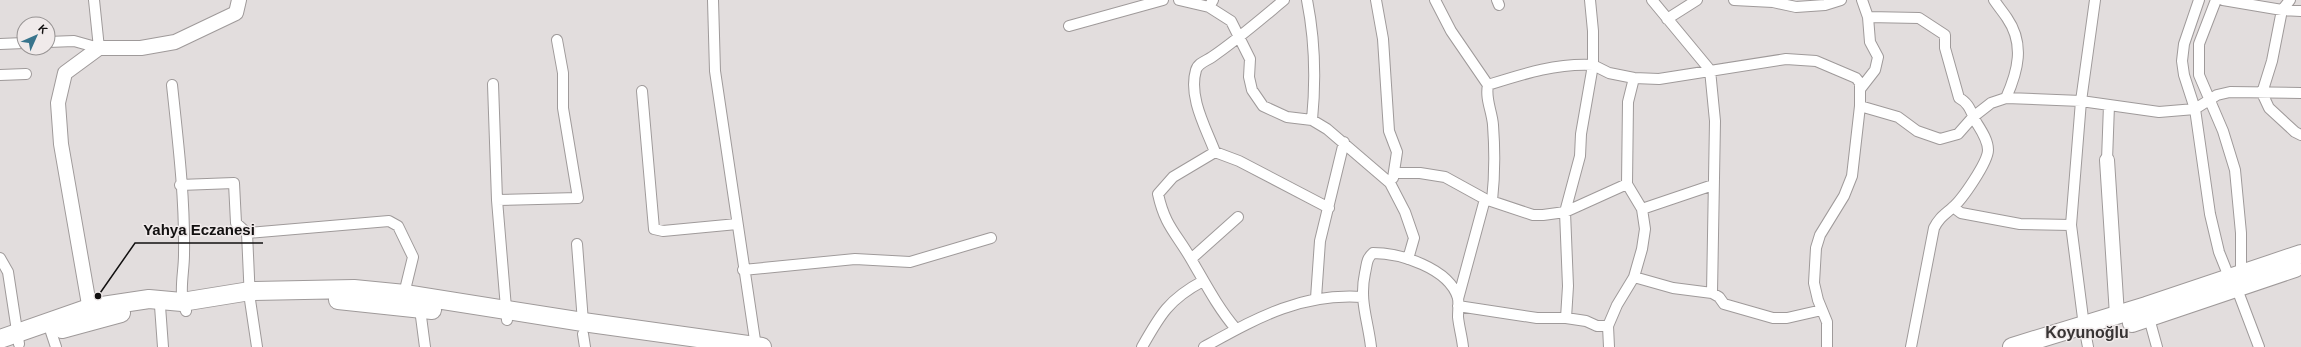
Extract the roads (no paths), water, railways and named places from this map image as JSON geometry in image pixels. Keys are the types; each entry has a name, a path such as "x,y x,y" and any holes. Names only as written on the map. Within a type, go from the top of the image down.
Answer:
{"highway":[{"path":"2012,347 2086,337 2117,315 2236,280 2300,259"},
{"path":"2052,347 2149,318 2236,280"},
{"path":"0,339 15,341 54,340 90,314 160,306 184,307 250,296 333,300 403,300 507,315 584,334 695,347"},
{"path":"15,341 90,314 149,299 184,307"},
{"path":"403,300 420,309 507,315"},
{"path":"584,334 758,347"}],"street":[{"path":"94,0 98,48"},
{"path":"56,42 74,41 98,48 141,48 175,42 236,13 239,0"},
{"path":"713,0 715,71 743,270 758,347"},
{"path":"1069,26 1163,0"},
{"path":"1180,0 1211,3 1231,21 1238,39 1250,59 1249,77 1252,90 1260,102 1272,112 1312,120 1344,142 1390,183 1405,212 1414,238 1408,259"},
{"path":"1284,0 1238,39 1202,63 1196,69 1194,84 1195,98 1216,152 1239,161 1329,208"},
{"path":"1307,0 1314,37 1315,89 1312,120"},
{"path":"1376,0 1384,39 1389,131 1397,152 1395,173 1390,183"},
{"path":"1435,0 1451,31 1488,85 1486,93 1493,124 1493,142 1496,161 1488,200 1458,303"},
{"path":"1566,318 1568,286 1565,212 1580,156 1580,134 1593,65 1593,31 1590,0"},
{"path":"1652,0 1710,70 1715,122 1712,232 1714,263 1712,293"},
{"path":"1667,19 1697,0"},
{"path":"1734,0 1773,2 1796,7 1825,5 1840,0"},
{"path":"1861,88 1875,70 1878,56 1869,35 1868,17 1862,0"},
{"path":"1994,0 2008,18 2019,45 2016,74 2006,98"},
{"path":"2086,337 2071,225 2081,101 2095,0"},
{"path":"2199,0 2184,44 2182,62 2187,87 2195,109 2210,214 2219,252 2236,280 2259,347"},
{"path":"2216,0 2199,44 2199,75 2210,100 2235,170 2241,233 2236,280"},
{"path":"2223,0 2282,10 2301,11"},
{"path":"2290,0 2282,10 2272,61 2262,93 2269,108 2295,132 2301,134"},
{"path":"1868,17 1919,18 1946,34 1946,48 1959,98 1966,101 1973,117 1986,139 1988,151 1984,163 1953,207 1938,219 1934,228 1911,347"},
{"path":"497,200 578,198 563,108 563,73 557,40"},
{"path":"0,44 16,43"},
{"path":"90,314 61,144 58,103 65,74 98,48"},
{"path":"1488,85 1545,68 1572,65 1593,65 1609,73 1634,78 1659,80 1710,70 1786,59 1816,61 1856,78 1860,83 1861,88 1852,176 1844,196 1820,235 1816,248 1814,283 1827,322 1827,347"},
{"path":"0,75 26,74"},
{"path":"1609,347 1608,326 1617,305 1634,277 1642,249 1645,228 1642,209 1627,184 1628,102 1634,78"},
{"path":"493,84 497,200 507,315"},
{"path":"172,85 184,254 184,307"},
{"path":"642,91 654,229 663,231 737,224"},
{"path":"1860,106 1898,117 1917,131 1940,140 1958,134 1973,117 1991,103 2006,98 2081,101 2159,112 2195,109 2217,94 2230,92 2301,92"},
{"path":"2109,105 2107,160 2117,315"},
{"path":"1316,298 1320,241 1344,142"},
{"path":"1216,152 1173,177 1158,194 1166,223 1191,259 1223,314 1236,329"},
{"path":"1395,173 1420,173 1445,177 1488,200 1533,215 1565,212 1627,184"},
{"path":"180,185 234,183 236,223 247,233 250,296 257,347"},
{"path":"1642,209 1713,185"},
{"path":"1953,207 1961,213 2020,224 2071,225"},
{"path":"1191,259 1238,217"},
{"path":"247,233 389,221 398,226 413,257 403,300"},
{"path":"743,270 855,259 910,262 991,238"},
{"path":"577,244 584,334"},
{"path":"1371,347 1362,297 1366,263 1373,253 1382,253 1408,259 1441,276 1452,285 1458,303 1463,347"},
{"path":"0,258 8,272 15,341"},
{"path":"1634,277 1673,288 1712,293 1719,297 1724,304 1773,318 1787,318 1822,310"},
{"path":"1142,347 1170,302 1183,291 1203,281"},
{"path":"1204,347 1236,329 1273,312 1316,298 1342,296 1362,297"},
{"path":"1458,303 1537,318 1566,318 1586,321 1597,326 1608,326"},
{"path":"160,306 163,347"},
{"path":"420,309 425,347"},
{"path":"2149,318 2157,347"}],"place":[{"name":"Yahya Eczanesi","path":"98,296"}],"district":[{"name":"Koyunoğlu","path":"2087,332"}]}
